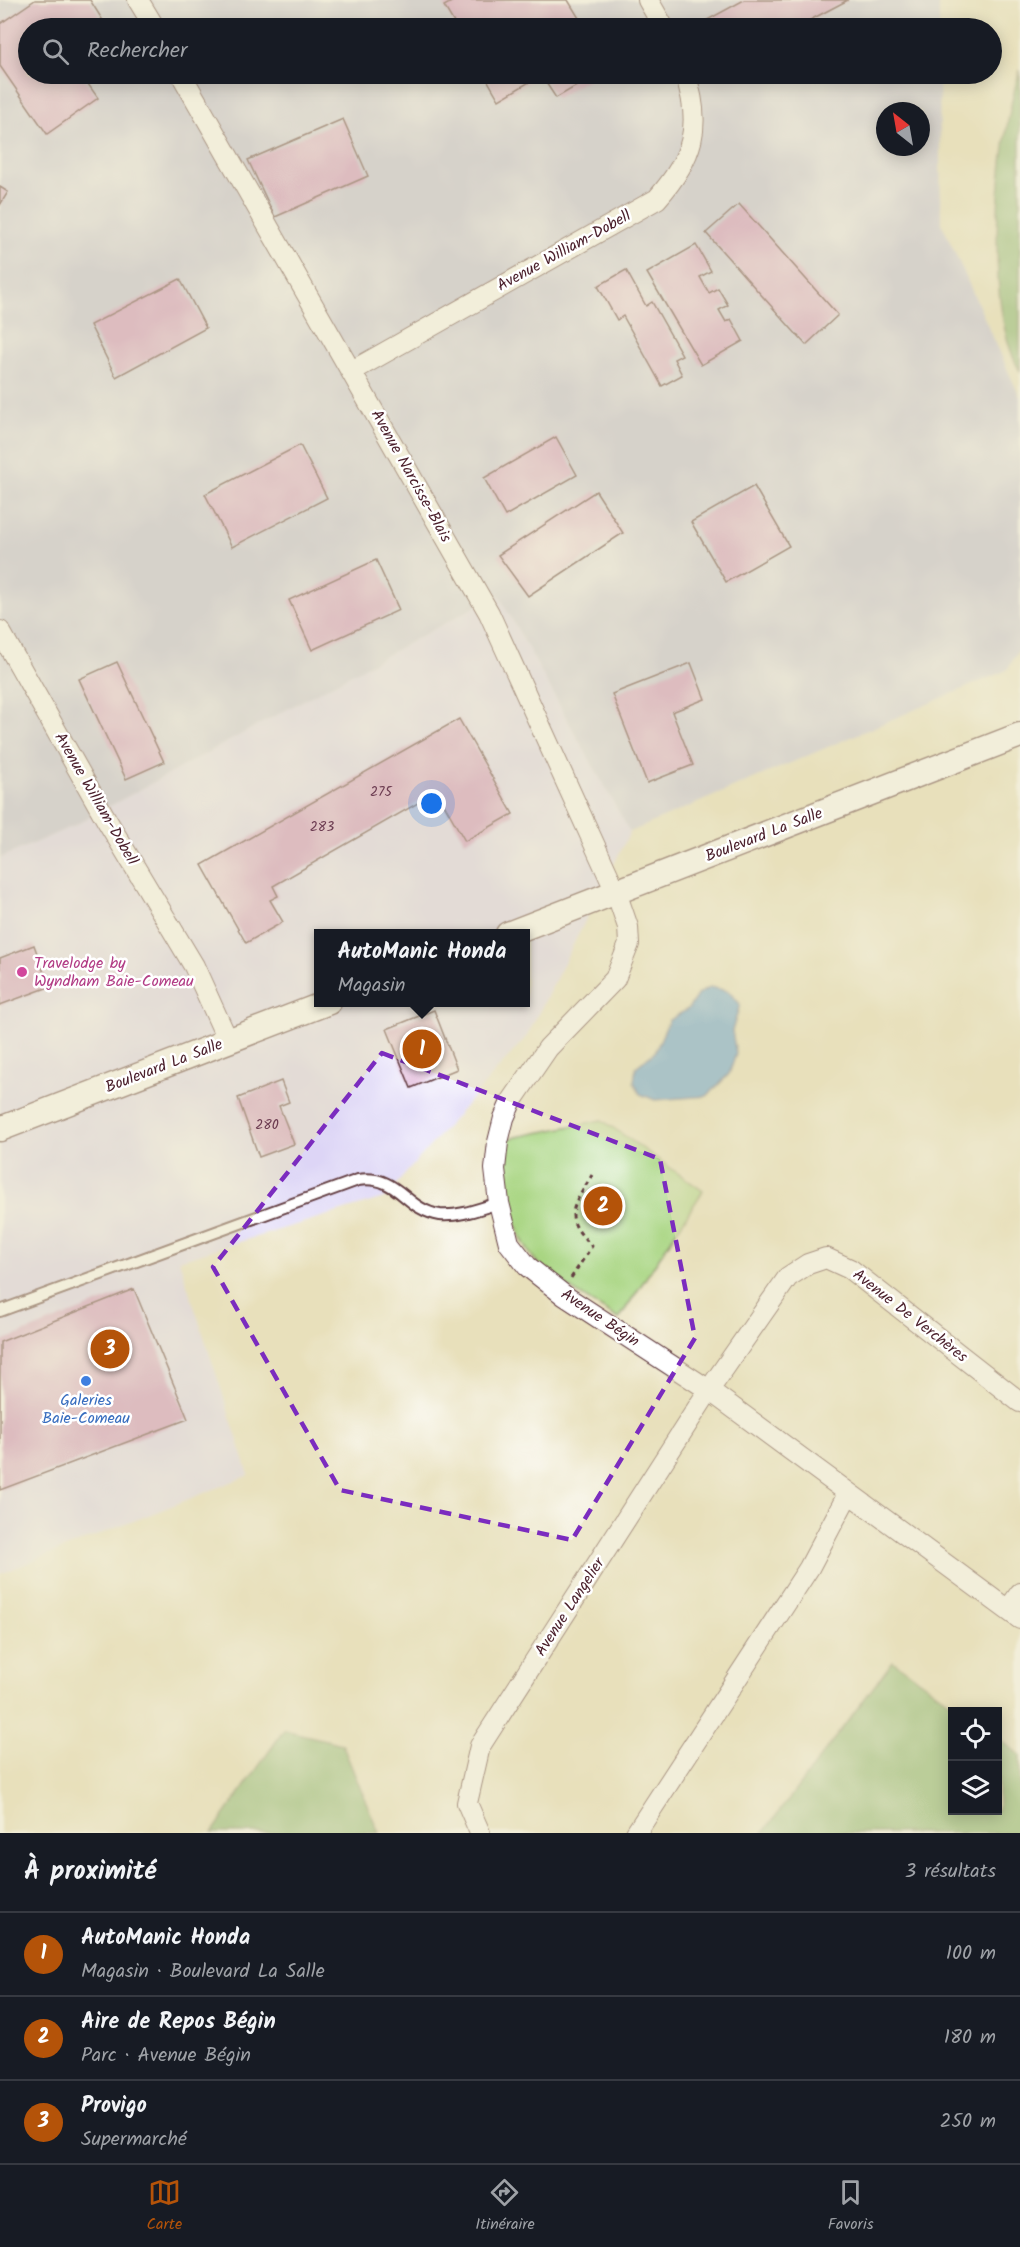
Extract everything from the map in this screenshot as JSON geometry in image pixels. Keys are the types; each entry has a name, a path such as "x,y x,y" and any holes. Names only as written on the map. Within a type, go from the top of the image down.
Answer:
{"street":[{"path":"138,0 149,18"},
{"path":"648,0 658,18"},
{"name":"Avenue Narcisse-Blais","path":"187,84 489,613 616,892"},
{"name":"Avenue William-Dobell","path":"352,371 657,199 671,182 692,138 695,111 688,84"},
{"name":"Avenue William-Dobell","path":"0,631 106,819 194,966 228,1041"},
{"name":"Boulevard La Salle","path":"519,929 1020,735"},
{"name":"Avenue Bégin","path":"616,892 628,927 629,944 615,979 548,1048 511,1102 498,1142 495,1169 499,1203 510,1243 527,1266 561,1292 709,1390 1014,1614"},
{"name":"Boulevard La Salle","path":"0,1129 316,1007"},
{"name":"Avenue De Verchères","path":"709,1390 788,1277 808,1264 826,1258 850,1269 1020,1402"},
{"name":"Avenue Langelier","path":"480,1833 467,1803 480,1746 709,1390"},
{"path":"636,1833 809,1568 848,1494"},
{"path":"1014,1614 1020,1593"}],"lane":[{"path":"0,1311 358,1180 373,1178 392,1185 426,1211 441,1215 465,1213 499,1203"}],"path":[{"path":"561,1292 592,1246 575,1230 573,1219 574,1206 592,1175"}],"highlighted area":[{"path":"382,1053 660,1159 695,1338 572,1540 340,1490 213,1267"}],"shaded area":[{"path":"0,0 939,0 939,18 18,18 18,84 939,84 941,222 1020,397 1020,648 1007,670 630,832 498,594 75,825 0,858"},
{"path":"498,594 630,832 527,1036 384,1198 179,1260 249,1475 0,1574 0,858 75,825"}],"green space":[{"path":"1020,70 1020,371 1008,343 1001,307 998,222 1005,137"},
{"path":"602,1120 703,1191 619,1319 563,1284 534,1259 517,1228 507,1174 506,1139"},
{"path":"893,1661 956,1707 948,1707 948,1815 1002,1815 1002,1741 1020,1755 1020,1833 763,1833"},
{"path":"284,1730 342,1744 379,1833 212,1833"}],"water":[{"path":"710,987 728,991 740,1004 732,1031 736,1054 729,1074 707,1096 655,1100 640,1094 634,1082 636,1067 655,1052 669,1020 688,1009 698,994"}],"building":[{"path":"35,0 90,0 101,18 18,18 18,84 88,84 98,98 47,134 0,66 0,24"},
{"path":"455,0 568,0 579,18 451,18 444,6"},
{"path":"744,0 848,0 814,18 711,18"},
{"path":"490,84 526,84 499,100"},
{"path":"547,84 580,84 556,98"},
{"path":"343,119 368,176 275,217 248,160"},
{"path":"0,187 8,192 0,205"},
{"path":"739,204 838,315 806,345 706,233"},
{"path":"696,245 711,271 700,277 709,293 718,288 728,305 719,310 726,322 731,319 743,341 701,365 647,273"},
{"path":"626,270 646,306 652,302 682,355 674,359 682,375 662,386 623,316 617,320 598,286"},
{"path":"180,279 206,328 116,377 90,325"},
{"path":"556,437 577,475 505,516 484,478"},
{"path":"300,445 327,498 232,547 205,494"},
{"path":"754,486 789,546 726,582 691,522"},
{"path":"596,491 623,533 528,596 498,555"},
{"path":"376,560 399,610 312,650 289,600"},
{"path":"117,662 164,762 126,779 79,679"},
{"path":"691,663 705,699 672,712 693,765 647,783 612,694"},
{"path":"459,719 513,814 465,841 437,792 273,886 278,896 270,900 283,922 246,943 202,865"},
{"name":"Travelodge by Wyndham Baie-Comeau","path":"34,945 49,987 0,1005 0,958"},
{"path":"434,1010 457,1069 411,1088 387,1029"},
{"path":"281,1081 289,1102 279,1106 294,1144 259,1157 238,1098"},
{"name":"Galeries Baie-Comeau","path":"134,1289 188,1419 0,1490 0,1342"}],"place":[{"name":"Travelodge by Wyndham Baie-Comeau","path":"22,972"},
{"name":"AutoManic Honda","path":"422,1049"},
{"name":"Aire de Repos Bégin","path":"603,1206"},
{"name":"Provigo","path":"110,1349"},
{"name":"Galeries Baie-Comeau","path":"86,1381"}]}
